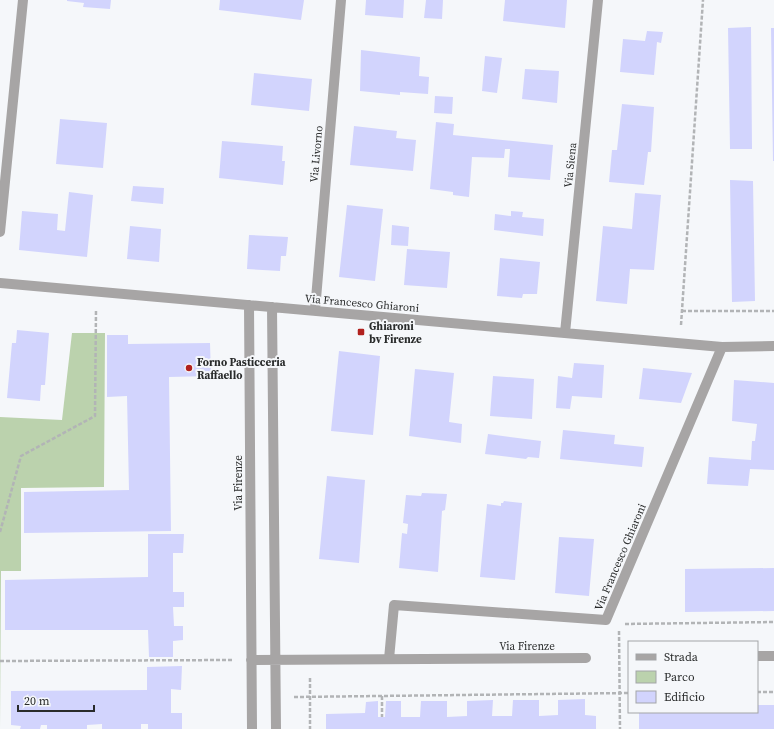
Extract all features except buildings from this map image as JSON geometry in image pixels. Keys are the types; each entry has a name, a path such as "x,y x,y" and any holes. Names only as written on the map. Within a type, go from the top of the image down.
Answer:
{"street":[{"path":"0,232 23,0"},
{"name":"Via Livorno","path":"315,311 341,0"},
{"name":"Via Siena","path":"565,333 598,0"},
{"name":"Via Francesco Ghiaroni","path":"0,283 680,343 722,346 774,346"},
{"name":"Via Firenze","path":"249,305 252,729"},
{"path":"272,307 276,729"},
{"name":"Via Francesco Ghiaroni","path":"389,659 394,605 606,620 722,346"},
{"path":"758,656 774,656"},
{"name":"Via Firenze","path":"251,660 586,658"}],"path":[{"path":"680,343 703,0"},
{"path":"0,532 21,456 95,416 96,291"},
{"path":"682,311 774,311"},
{"path":"620,729 619,624 774,622"},
{"path":"0,661 251,660"},
{"path":"310,660 310,729"},
{"path":"758,692 774,692"},
{"path":"275,697 628,693"},
{"path":"382,696 382,717"}],"green space":[{"path":"72,333 105,333 104,487 21,488 21,571 1,571 0,729 0,417 62,420"}],"place":[{"name":"Ghiaroni bv Firenze","path":"361,332"},
{"name":"Forno Pasticceria Raffaello","path":"189,368"}]}
